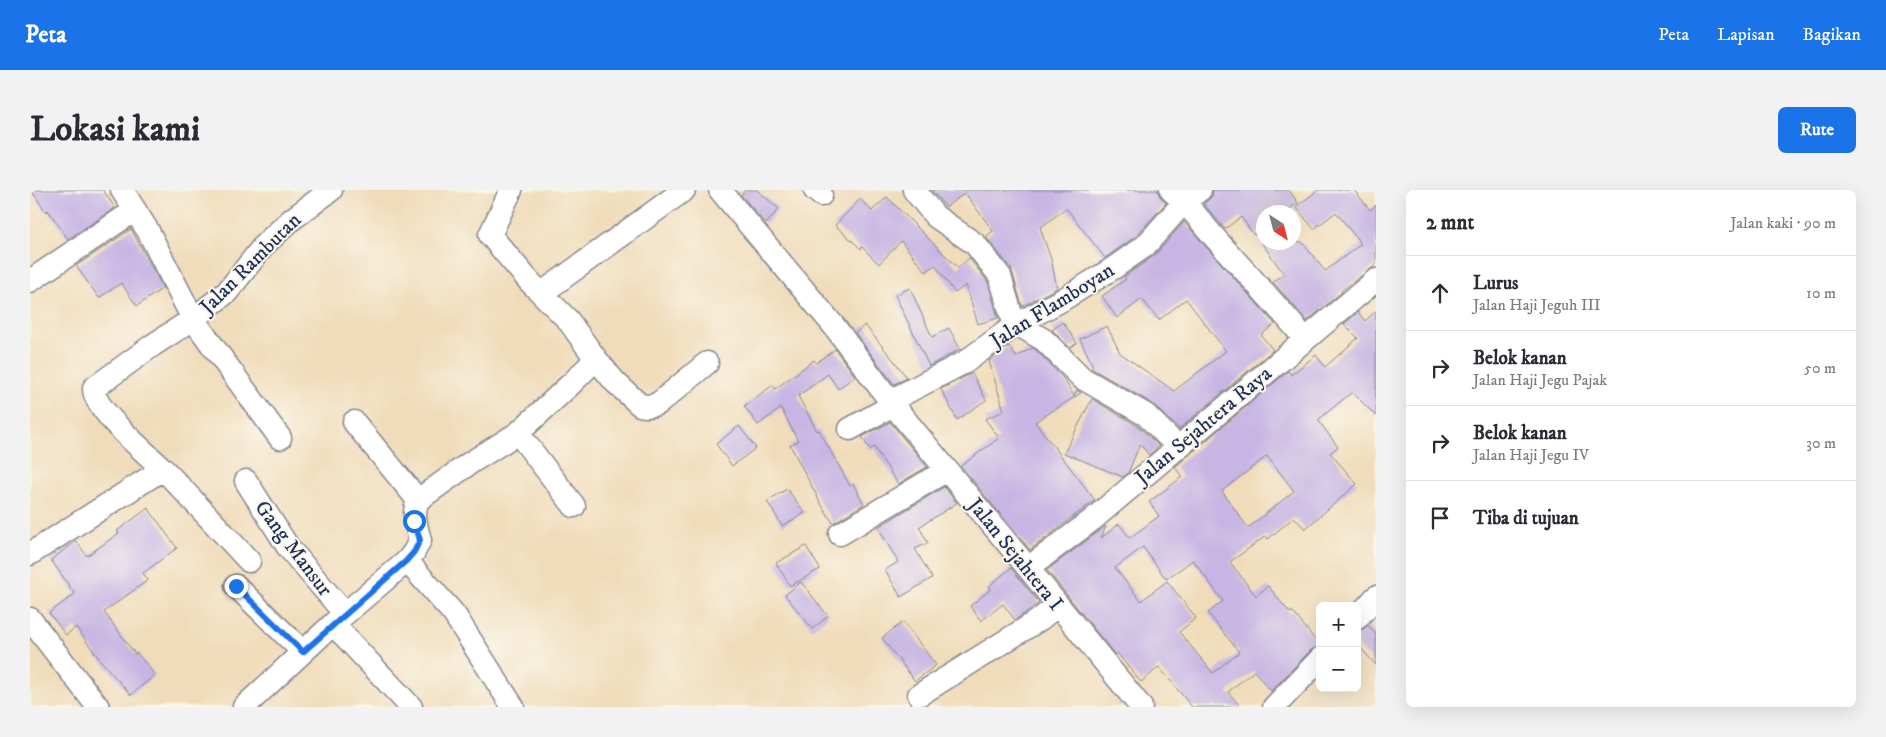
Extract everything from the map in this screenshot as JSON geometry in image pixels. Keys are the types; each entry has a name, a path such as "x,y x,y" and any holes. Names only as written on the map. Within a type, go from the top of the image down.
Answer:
{"street":[{"path":"122,190 135,210 193,319 280,438"},
{"name":"Jalan Rambutan","path":"163,469 129,438 101,405 94,392 94,388 153,345 193,319 227,292 265,244 291,220 331,190"},
{"path":"511,190 490,235 529,281 568,320 615,382 640,405 653,406 659,403 708,363"},
{"path":"542,293 684,190"},
{"name":"Jalan Sejahtera I","path":"720,190 834,326 891,403 1141,707"},
{"path":"914,190 935,216 975,244 1000,276 1011,314 1017,324 1044,340 1082,378 1146,415 1178,447"},
{"path":"1186,194 1214,237 1305,339"},
{"name":"Jalan Flamboyan","path":"850,429 891,403 965,362 1017,324 1062,300 1145,246 1186,194"},
{"path":"30,282 135,210"},
{"name":"Jalan Sejahtera Raya","path":"1028,568 1092,520 1376,280"},
{"path":"244,707 414,552 420,540 414,521 414,509 418,500 470,463 518,433 567,389 596,359"},
{"path":"354,422 418,500"},
{"path":"518,433 574,506"},
{"path":"30,554 163,469 249,561"},
{"path":"840,534 947,470"},
{"name":"Gang Mansur","path":"246,481 288,547 339,619 411,707"},
{"path":"406,561 454,614 513,707"},
{"path":"236,586 303,652"},
{"path":"1361,614 1376,597"},
{"path":"919,695 1032,624 1058,605"},
{"path":"30,619 98,707"},
{"path":"1274,707 1316,663"}],"building":[{"path":"31,190 103,190 115,208 68,239 48,210 46,212"},
{"path":"745,190 757,190 779,209 766,224 741,195"},
{"path":"931,190 1158,190 1159,195 1166,203 1136,236 1105,258 1066,208 1040,228 1051,259 1057,288 1022,306 1011,268 986,237 993,231 965,193 946,207"},
{"path":"1213,190 1289,190 1298,203 1295,205 1256,205 1256,234 1254,235 1241,217 1225,229 1204,204 1212,196"},
{"path":"1318,190 1354,190 1370,210 1376,205 1376,265 1341,291 1307,321 1273,282 1284,274 1267,250 1301,250 1302,242 1325,271 1361,244 1336,212 1314,229 1301,213 1301,205 1299,205"},
{"path":"887,197 958,268 969,258 988,282 998,318 978,324 966,285 955,293 935,265 926,272 901,241 879,264 835,225 860,199 872,211"},
{"path":"1184,222 1275,324 1261,335 1273,350 1179,429 1153,404 1091,368 1093,366 1080,339 1107,326 1120,353 1174,391 1226,351 1186,299 1159,320 1142,299 1117,318 1102,296 1126,279 1124,277 1155,255"},
{"path":"131,229 163,288 137,306 121,283 99,298 76,266"},
{"path":"910,288 932,337 949,328 960,349 929,366 895,295"},
{"path":"1376,311 1376,416 1352,392 1318,420 1338,447 1330,453 1357,484 1305,529 1294,517 1268,539 1266,536 1230,562 1256,596 1268,586 1290,613 1292,611 1316,641 1316,648 1311,650 1271,691 1254,671 1228,692 1241,707 1192,707 1159,667 1141,682 1117,653 1115,655 1047,570 1106,526 1101,538 1119,524 1130,538 1159,516 1149,502 1182,477 1175,467 1288,371 1291,375 1316,355 1325,367 1358,338 1344,324 1358,312 1365,321","holes":["1267,456 1294,491 1248,528 1222,491","1143,547 1166,579 1193,560 1223,601 1208,613 1239,652 1213,673 1179,632 1196,618 1167,581 1141,601 1115,568"]},
{"path":"1063,322 1077,343 1070,348 1052,330"},
{"path":"865,325 907,378 894,384 855,333"},
{"path":"1009,346 1016,357 1032,348 1036,350 1063,378 1074,396 1077,390 1081,393 1035,422 1095,500 1030,550 961,466 999,438 985,419 1004,411 989,361"},
{"path":"835,349 855,376 838,389 828,374 798,396 850,486 853,484 864,504 833,523 790,445 798,441 781,408 758,425 744,406 773,385 775,389 814,360 816,363"},
{"path":"972,373 986,400 957,420 941,389"},
{"path":"1092,399 1138,426 1159,446 1149,455 1140,444 1128,473 1123,477 1064,453"},
{"path":"890,422 927,467 898,484 874,447 870,450 862,437"},
{"path":"739,426 756,448 732,466 716,444"},
{"path":"944,487 957,503 919,527 928,543 915,549 932,578 901,597 885,570 898,562 878,527"},
{"path":"787,489 805,513 782,526 767,501"},
{"path":"148,508 177,548 143,573 148,580 104,612 135,654 137,653 155,675 131,695 100,660 76,627 66,635 49,613 75,594 51,560 76,541 87,556 119,533 117,531"},
{"path":"806,546 820,569 790,586 776,563"},
{"path":"1011,568 1039,603 1015,620 1003,604 981,621 970,606 991,589 989,586"},
{"path":"801,582 828,616 812,629 785,595"},
{"path":"903,622 936,665 915,681 882,638"},
{"path":"1368,625 1376,635 1376,665 1361,648 1361,630"}],"route":[{"path":"236,586 303,652 414,552 420,540 414,521"}]}
